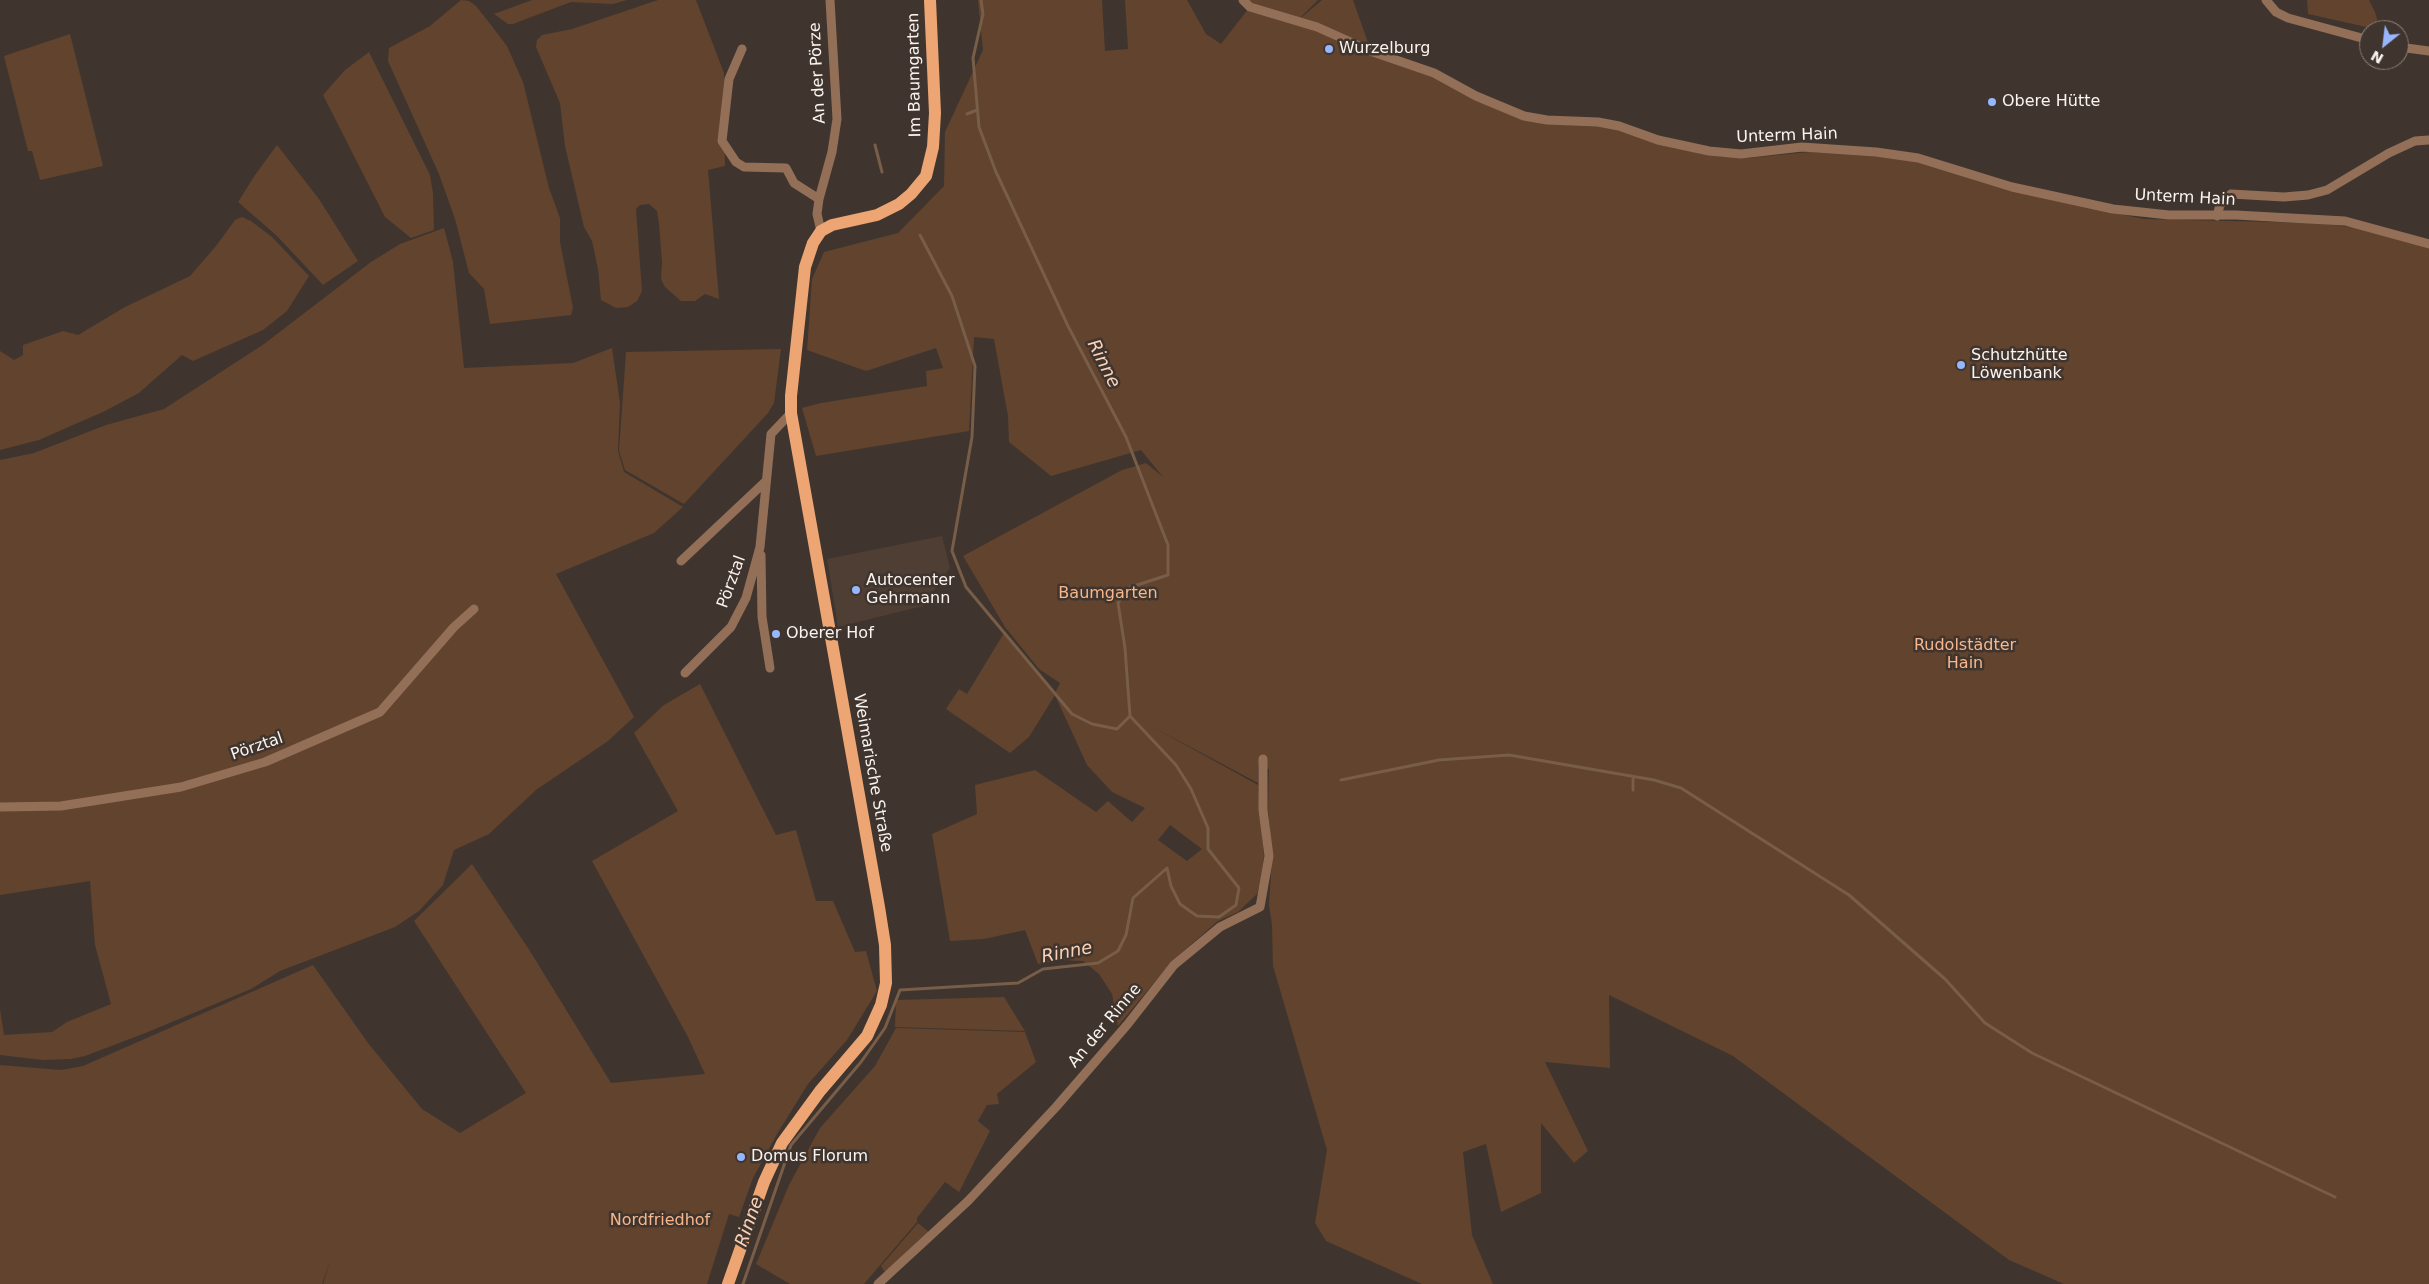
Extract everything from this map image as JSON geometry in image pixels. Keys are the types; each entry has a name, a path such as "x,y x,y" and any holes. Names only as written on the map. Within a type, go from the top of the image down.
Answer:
{"main road":[{"name":"Im Baumgarten","path":"821,231 836,223 888,210 912,194 926,176 933,147 934,122 930,0"},
{"name":"Weimarische Straße","path":"728,1284 764,1182 782,1143 820,1091 867,1036 881,1005 886,983 885,945 879,907 791,413 792,376 805,268 813,243 821,231"}],"street":[{"name":"An der Pörze","path":"821,231 817,214 818,199 832,152 837,120 830,0"},
{"name":"Unterm Hain","path":"1243,0 1250,7 1317,27 1373,52 1434,73 1476,96 1524,116 1546,120 1598,122 1619,126 1658,140 1708,151 1741,154 1802,147 1876,152 1918,158 2012,187 2112,209 2168,215 2345,221 2429,244"},
{"path":"2266,0 2276,12 2288,18 2359,37"},
{"path":"2409,48 2429,51"},
{"path":"742,49 729,79 722,141 736,162 744,167 786,168 794,182 818,199"},
{"path":"2217,216 2220,205 2231,194 2284,197 2308,195 2327,190 2389,153 2415,141 2429,140"},
{"name":"Pörztal","path":"685,673 731,627 746,598 760,547 771,434 791,413"},
{"path":"681,562 765,482"},
{"path":"760,547 762,616 770,668"},
{"name":"Pörztal","path":"0,807 61,806 171,788 265,762 380,712 450,632 474,609"},
{"name":"An der Rinne","path":"878,1284 968,1201 1056,1107 1127,1025 1174,966 1220,927 1260,907 1268,856 1263,810 1262,759"}],"shaded area":[{"path":"942,536 950,568 923,606 838,627 827,559"}],"green space":[{"path":"461,0 469,1 476,6 507,46 523,82 549,188 560,218 560,242 573,308 571,315 490,324 484,289 469,273 455,219 439,174 388,61 389,48 430,26"},
{"path":"532,0 627,0 613,4 571,2 513,24 508,24 494,14"},
{"path":"658,0 696,0 724,73 725,166 708,170 719,299 705,294 695,301 681,301 665,287 661,279 662,262 657,211 649,204 640,205 636,209 642,291 637,301 628,307 616,308 601,300 598,269 592,241 584,227 565,146 560,103 536,47 537,40 542,35 572,29"},
{"name":"Rudolstädter Hain","path":"978,0 1102,0 1105,51 1128,49 1125,0 1187,0 1206,34 1221,44 1249,8 1296,22 1322,0 1353,0 1372,54 1434,75 1524,119 1610,127 1681,149 1717,156 1748,158 1809,152 1850,153 1910,160 2090,208 2144,219 2317,223 2359,228 2429,248 2429,1284 2064,1284 2009,1260 1733,1056 1609,995 1610,1068 1545,1062 1588,1151 1574,1163 1541,1123 1541,1193 1501,1212 1486,1144 1463,1152 1472,1235 1493,1284 1422,1284 1326,1241 1315,1223 1327,1150 1273,966 1272,925 1269,905 1272,857 1268,810 1269,769 1258,766 1258,783 1151,726 1258,785 1264,856 1261,882 1257,894 1238,912 1218,921 1172,961 1118,1026 1112,994 1099,974 1083,961 1060,960 1038,964 1025,930 984,939 950,941 932,834 977,814 975,785 1035,770 1096,812 1108,801 1132,822 1145,808 1112,792 1087,765 1055,695 1029,737 1010,753 946,709 959,689 967,694 1004,633 1054,695 1060,683 1039,669 1005,627 963,556 1122,470 1146,463 1163,477 1141,450 1051,476 1009,442 1008,416 994,339 974,337 969,431 816,456 802,408 821,403 927,386 926,371 943,368 936,348 866,371 807,350 812,279 824,252 898,233 944,186 945,132 983,50","holes":["1170,825 1202,849 1187,861 1158,840"]},
{"path":"1249,0 1318,0 1300,18 1254,5"},
{"path":"2307,0 2369,0 2377,20 2359,20 2359,25 2308,14"},
{"path":"70,34 103,166 40,180 32,151 28,151 4,56"},
{"path":"369,52 430,175 433,193 434,230 411,238 385,217 323,95 345,70"},
{"path":"277,145 319,199 358,261 323,285 277,236 238,202"},
{"path":"242,217 251,221 272,237 309,276 287,311 263,330 193,361 182,355 139,393 105,411 39,440 0,450 0,351 14,360 23,355 23,345 63,331 78,335 125,307 190,276 235,220"},
{"path":"444,228 453,262 464,368 573,363 612,348 620,403 618,451 624,472 683,507 654,533 556,574 634,717 608,741 536,790 489,834 454,850 443,885 419,911 395,927 280,971 251,989 85,1056 71,1059 43,1060 0,1055 0,1009 4,1035 52,1032 67,1022 111,1004 95,945 90,881 0,895 0,460 34,453 106,425 164,409 264,344 371,262 400,244"},
{"path":"781,349 774,403 768,413 684,504 625,470 619,451 626,352"},
{"name":"Nordfriedhof","path":"700,684 776,835 796,830 816,901 833,901 855,952 866,951 877,991 847,1040 808,1084 777,1134 753,1178 739,1217 729,1214 707,1284 323,1284 330,1261 322,1284 0,1284 0,1065 61,1070 83,1066 313,965 368,1043 422,1109 460,1133 526,1093 414,921 472,864 530,951 611,1083 705,1074 688,1037 592,861 678,811 634,733 664,705"},
{"path":"1004,997 1025,1031 895,1027 896,1000"},
{"path":"896,1028 1025,1032 1036,1062 997,1094 999,1104 987,1105 978,1121 990,1131 959,1192 945,1182 917,1218 917,1222 864,1284 790,1284 756,1264 789,1185 820,1128 875,1066"},
{"path":"918,1223 930,1233 887,1271 884,1271 881,1266"}],"waterway":[{"name":"Rinne","path":"743,1284 791,1145 861,1062 885,1028 900,990 1018,983 1043,969 1098,963 1118,951 1126,935 1133,898 1167,868 1171,886 1180,904 1197,916 1219,917 1236,905 1239,888 1208,849 1208,828 1191,789 1176,765 1130,716 1125,648 1118,603 1128,588 1168,575 1168,545 1126,437 1068,326 996,172 979,127 973,58 983,14 981,0"},
{"path":"967,114 977,110"},
{"name":"Rinne","path":"875,145 882,172"},
{"name":"Rinne","path":"920,235 952,296 975,366 972,437 952,551 966,587 1072,714 1092,724 1117,729 1130,716"},
{"path":"1341,780 1439,760 1509,755 1654,780 1681,788 1849,895 1945,979 1985,1023 2032,1053 2335,1197"},
{"path":"1633,779 1633,790"}],"place":[{"name":"Wurzelburg","path":"1329,49"},
{"name":"Obere Hütte","path":"1992,102"},
{"name":"Schutzhütte Löwenbank","path":"1961,365"},
{"name":"Autocenter Gehrmann","path":"856,590"},
{"name":"Oberer Hof","path":"776,634"},
{"name":"Domus Florum","path":"741,1157"}],"park label":[{"name":"Baumgarten","path":"1108,594"}]}
